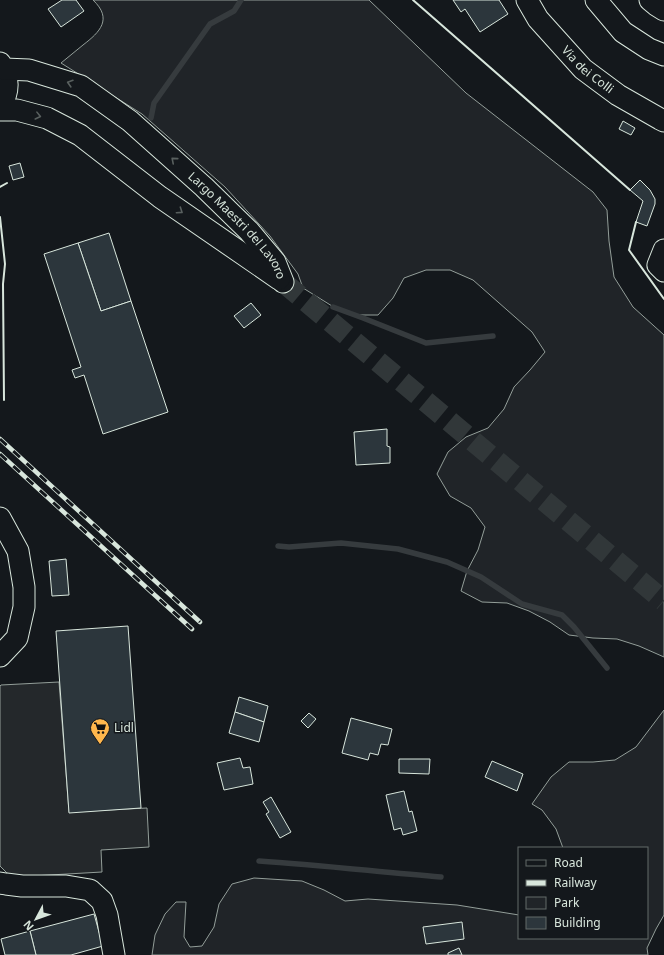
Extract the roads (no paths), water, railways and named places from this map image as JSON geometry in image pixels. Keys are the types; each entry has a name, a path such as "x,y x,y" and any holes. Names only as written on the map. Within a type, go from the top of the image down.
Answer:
{"street":[{"name":"Via dei Colli","path":"527,0 538,19 583,69 618,94 664,121"},
{"path":"596,0 623,32 649,49 664,55"},
{"path":"650,0 656,6 664,10"},
{"name":"Largo Maestri del Lavoro","path":"0,106 5,98 8,84 7,76 2,66"},
{"name":"Largo Maestri del Lavoro","path":"0,110 17,110 47,118 80,135 160,197 283,282 275,262 249,231 204,187 130,121 81,86 29,70 2,66"},
{"path":"664,250 658,265 664,271"},
{"path":"0,518 18,550 24,588 24,607 17,638 0,656"},
{"path":"0,883 22,886 66,886 90,890 102,901 108,915 114,955"}],"waterway":[{"path":"151,118 154,103 210,24 234,11 241,0"},
{"path":"333,307 426,343 493,336"},
{"path":"278,546 289,547 341,543 398,549 447,562 481,577 522,604 562,615 574,627 607,668"},
{"path":"259,861 441,877"}],"tunnel":[{"path":"283,282 664,601"}],"railway":[{"path":"0,439 200,622"},
{"path":"0,454 192,629"}],"place":[{"name":"Lidl","path":"100,745"}]}
